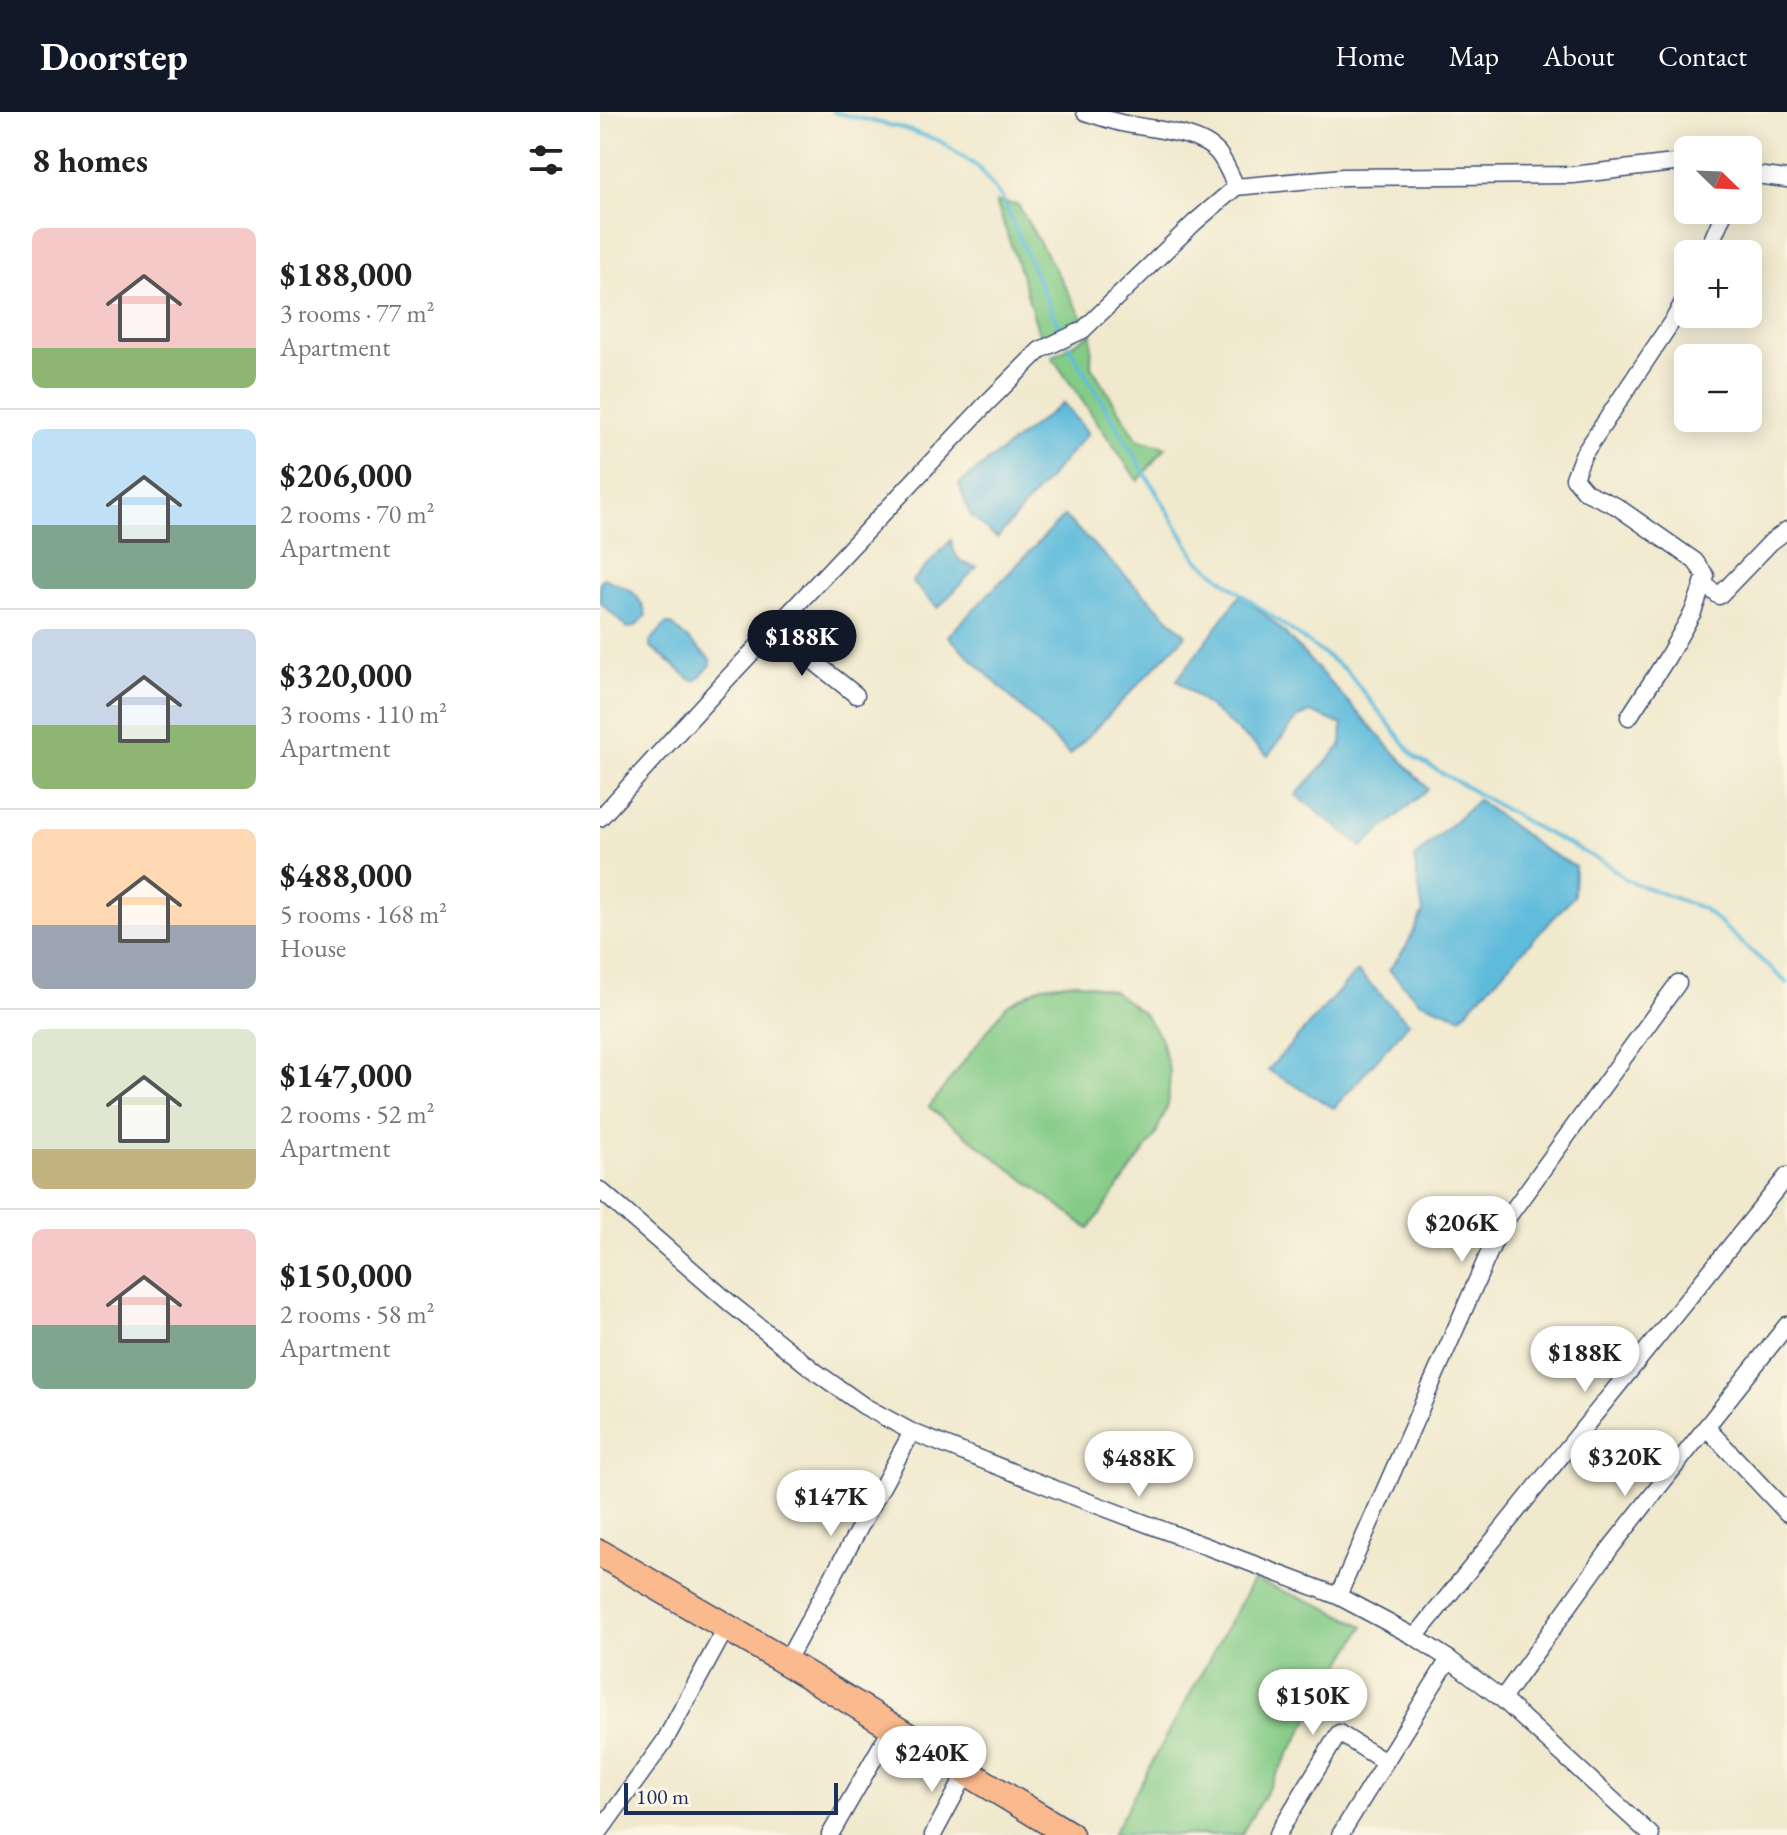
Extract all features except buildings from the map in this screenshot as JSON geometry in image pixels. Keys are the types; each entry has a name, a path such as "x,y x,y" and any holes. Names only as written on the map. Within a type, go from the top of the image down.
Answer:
{"main road":[{"path":"600,1553 967,1772 1055,1831"}],"street":[{"path":"1085,112 1204,142 1217,151 1236,187"},
{"path":"600,818 1040,350 1083,330 1236,187 1343,177 1573,175 1674,163"},
{"path":"1762,176 1787,179"},
{"path":"1629,717 1693,612 1706,576 1695,561 1616,506 1586,492 1574,478 1583,455 1674,318"},
{"path":"1703,583 1719,596 1771,542 1787,530"},
{"path":"774,630 856,695"},
{"path":"1338,1596 1500,1228 1678,983"},
{"path":"1415,1637 1787,1176"},
{"path":"600,1190 731,1304 864,1406 912,1432 1338,1596 1415,1637 1502,1699 1646,1833"},
{"path":"1502,1699 1612,1546 1787,1325"},
{"path":"1706,1427 1787,1513"},
{"path":"786,1662 912,1432"},
{"path":"600,1831 664,1742 726,1628"},
{"path":"1340,1835 1449,1659"},
{"path":"830,1835 892,1727"},
{"path":"1277,1835 1339,1733 1385,1762"},
{"path":"933,1835 967,1772"}],"green space":[{"path":"996,202 1018,205 1083,318 1041,341 1022,277"},
{"path":"1092,333 1091,366 1138,440 1166,447 1138,481 1052,357"},
{"path":"1076,982 1113,991 1143,1013 1160,1037 1170,1072 1168,1105 1155,1136 1089,1229 929,1107 1007,1005 1042,986"},
{"path":"1253,1580 1323,1606 1364,1626 1241,1835 1112,1835"}],"water":[{"path":"1063,403 1088,433 997,538 970,515 959,484"},
{"path":"1064,516 1186,635 1070,755 948,636"},
{"path":"951,540 958,559 977,567 938,608 912,582"},
{"path":"603,578 630,590 639,600 646,615 635,627 627,628 600,602 600,582"},
{"path":"1241,594 1283,631 1428,789 1362,847 1296,795 1341,746 1342,725 1311,712 1297,718 1268,756 1177,680"},
{"path":"666,624 671,624 710,659 711,665 697,680 691,680 650,646 650,641"},
{"path":"1478,800 1543,849 1575,866 1574,896 1461,1017 1419,1001 1389,970 1406,947 1423,912 1414,858"},
{"path":"1357,971 1409,1023 1334,1108 1268,1070"}],"waterway":[{"path":"833,112 902,128 940,141 978,167 1002,198 1062,334"},
{"path":"1068,345 1196,558 1346,670 1416,758 1537,828 1609,865 1626,880 1704,909 1787,983"}]}
